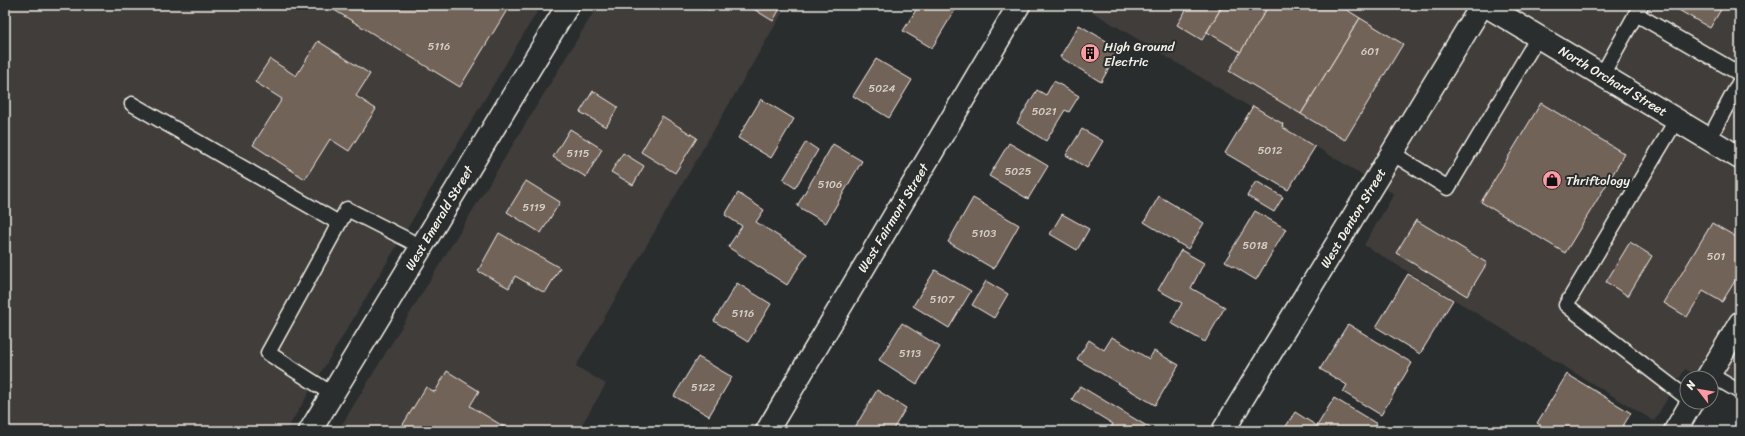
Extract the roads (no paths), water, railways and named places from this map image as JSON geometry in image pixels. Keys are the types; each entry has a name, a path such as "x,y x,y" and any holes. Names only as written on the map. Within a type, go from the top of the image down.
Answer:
{"street":[{"name":"West Emerald Street","path":"310,431 568,5"},
{"name":"West Fairmont Street","path":"767,431 1020,5"},
{"name":"West Denton Street","path":"1223,431 1482,5"},
{"name":"North Orchard Street","path":"1485,5 1740,158"},
{"path":"1712,370 1740,323"},
{"path":"1675,431 1687,410"}],"lane":[{"path":"1602,75 1639,9 1740,74"},
{"path":"1392,153 1448,188 1538,37"},
{"path":"1709,139 1740,81"},
{"path":"132,104 339,223"},
{"path":"1676,120 1566,305 1679,392"},
{"path":"332,394 268,353 347,209 422,247"},
{"path":"1719,382 1740,392"}],"place":[{"name":"High Ground Electric","path":"1090,53"},
{"name":"Thriftology","path":"1552,180"}]}
